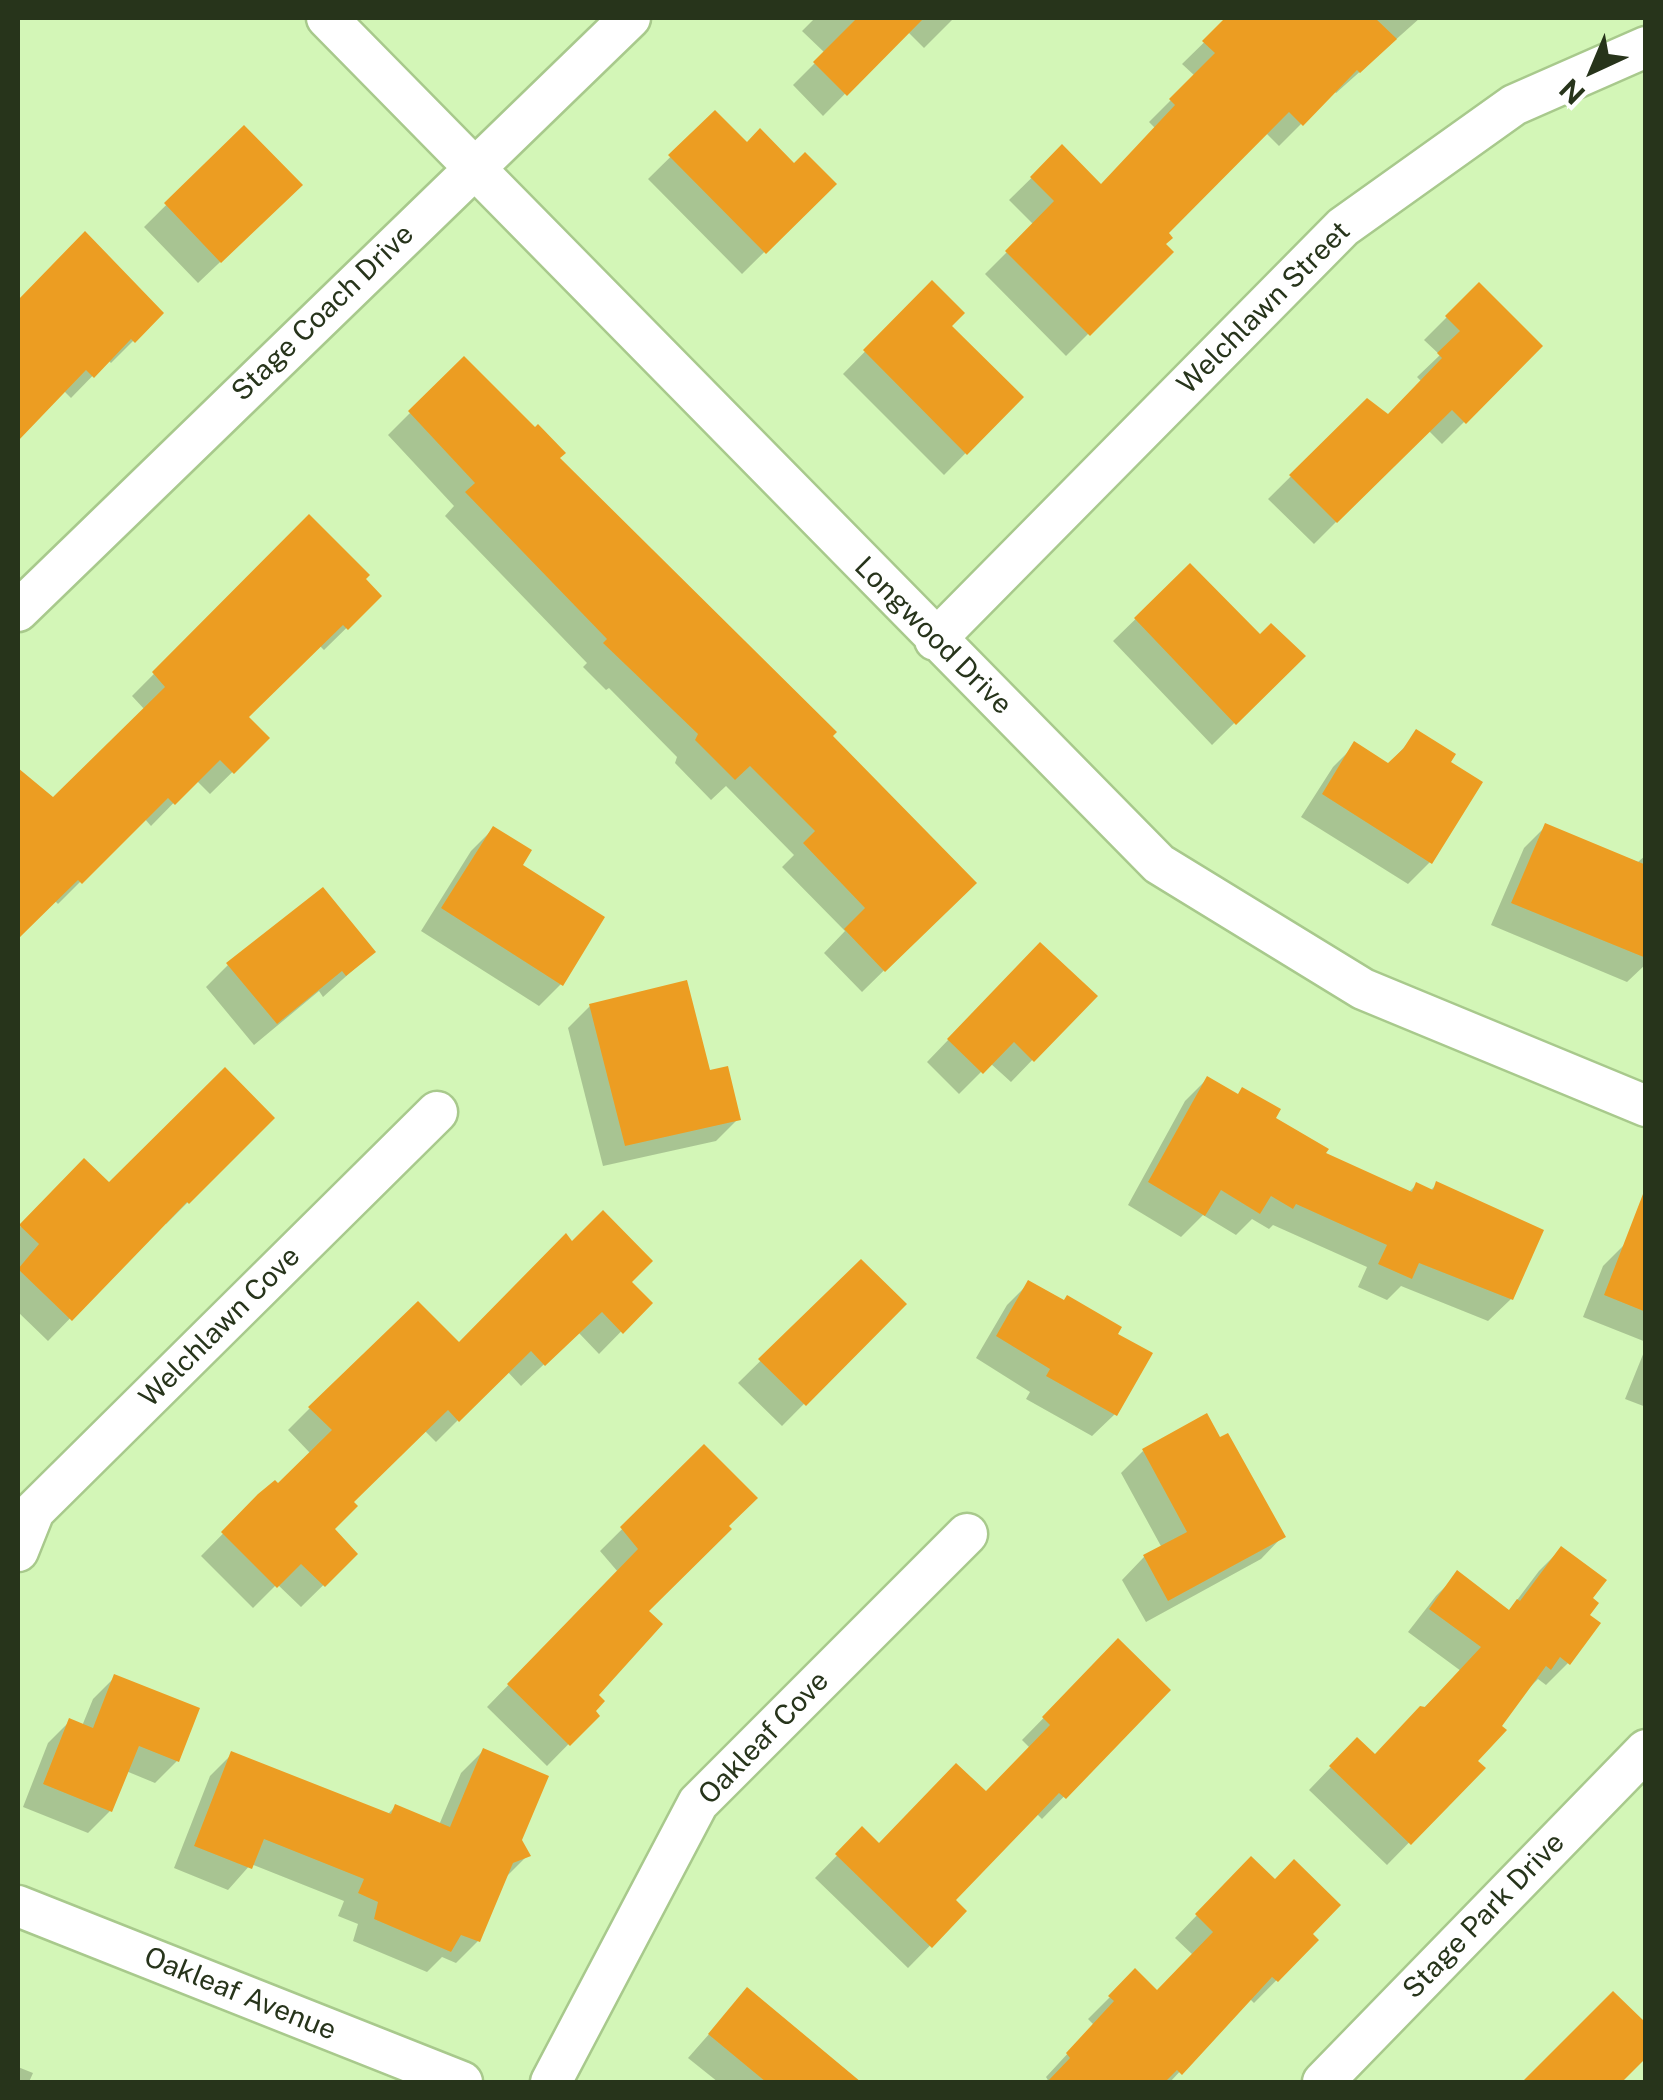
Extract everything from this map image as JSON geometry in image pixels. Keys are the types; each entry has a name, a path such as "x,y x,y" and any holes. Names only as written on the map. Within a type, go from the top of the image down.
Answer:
{"street":[{"name":"Longwood Drive","path":"327,18 1159,864 1363,989 1646,1106"},
{"name":"Stage Coach Drive","path":"18,611 630,18"},
{"name":"Welchlawn Street","path":"935,640 1343,227 1514,105 1646,47"},
{"name":"Welchlawn Cove","path":"18,1552 34,1512 437,1112"},
{"name":"Oakleaf Cove","path":"551,2082 698,1803 967,1534"},
{"name":"Stage Park Drive","path":"1323,2082 1646,1750"},
{"name":"Oakleaf Avenue","path":"18,1906 462,2082"}],"building":[{"path":"857,18 924,18 847,96 813,62"},
{"path":"1225,18 1375,18 1397,39 1360,73 1357,70 1303,126 1289,112 1169,233 1173,238 1166,244 1174,252 1090,336 1005,251 1054,201 1030,177 1062,144 1101,184 1175,105 1169,99 1215,53 1202,41"},
{"path":"715,110 747,142 760,128 794,163 805,152 837,184 766,254 668,155"},
{"path":"244,125 303,185 221,263 164,203"},
{"path":"85,231 164,313 135,343 131,339 94,378 86,370 18,441 18,300"},
{"path":"932,280 965,313 952,326 1024,397 967,455 863,350"},
{"path":"1479,282 1543,346 1466,424 1452,410 1337,523 1289,475 1367,398 1388,414 1442,358 1437,353 1460,331 1445,316"},
{"path":"464,356 535,427 538,424 566,453 560,458 837,732 833,736 977,883 885,972 844,929 865,908 803,843 815,831 750,766 735,780 695,740 698,734 603,643 607,639 465,492 475,483 408,411"},
{"path":"309,514 370,575 366,579 382,596 348,630 343,625 249,717 270,738 234,774 220,760 175,805 168,798 82,884 78,880 18,939 18,768 53,797 165,687 152,672"},
{"path":"1190,563 1260,634 1271,623 1306,656 1236,725 1134,618"},
{"path":"1416,729 1456,754 1451,762 1483,782 1432,864 1322,794 1354,741 1388,763"},
{"path":"1545,823 1646,865 1646,958 1511,903"},
{"path":"493,826 532,850 523,865 605,917 563,986 441,908"},
{"path":"323,887 376,952 346,976 342,971 277,1024 226,963"},
{"path":"1040,942 1098,996 1034,1062 1014,1042 983,1074 947,1039"},
{"path":"687,980 710,1070 728,1066 741,1120 625,1146 589,1004"},
{"path":"225,1067 275,1118 72,1321 18,1269 39,1244 19,1225 84,1158 109,1182"},
{"path":"1207,1076 1238,1094 1242,1087 1281,1109 1276,1118 1329,1149 1326,1153 1412,1192 1416,1182 1433,1190 1436,1181 1544,1230 1513,1300 1419,1263 1412,1279 1378,1264 1387,1245 1296,1204 1293,1209 1271,1196 1260,1214 1221,1190 1205,1216 1148,1182"},
{"path":"1643,1194 1646,1195 1646,1312 1604,1295"},
{"path":"603,1210 653,1261 632,1282 653,1303 623,1334 602,1312 545,1366 531,1351 459,1422 448,1410 354,1502 358,1506 335,1529 358,1554 325,1587 301,1564 277,1588 221,1532 332,1430 308,1407 418,1301 459,1342 566,1233 572,1241"},
{"path":"861,1259 907,1304 806,1406 758,1359"},
{"path":"1028,1280 1064,1300 1067,1295 1122,1327 1118,1334 1153,1353 1117,1416 1046,1376 1050,1369 996,1336"},
{"path":"1207,1413 1220,1437 1228,1433 1286,1537 1168,1601 1143,1555 1187,1532 1142,1449"},
{"path":"704,1444 758,1498 649,1611 663,1624 599,1695 605,1701 596,1711 600,1716 570,1746 507,1684 638,1549 620,1527"},
{"path":"1561,1546 1607,1580 1593,1598 1599,1603 1590,1615 1601,1623 1570,1665 1560,1657 1551,1670 1546,1666 1502,1726 1507,1730 1478,1761 1486,1768 1411,1845 1329,1766 1357,1737 1375,1754 1481,1647 1429,1609 1457,1570 1509,1610"},
{"path":"1118,1638 1171,1690 1066,1799 1059,1793 956,1900 967,1911 932,1948 835,1854 862,1826 879,1843 956,1763 986,1791 1050,1725 1042,1717"},
{"path":"114,1674 200,1708 179,1762 139,1746 112,1812 43,1784 69,1718 93,1728"},
{"path":"483,1748 549,1776 522,1840 531,1856 513,1863 480,1942 461,1935 451,1952 374,1919 378,1902 358,1893 364,1879 264,1839 252,1869 194,1846 231,1751 391,1814 395,1804 450,1827"},
{"path":"1251,1856 1275,1879 1294,1859 1341,1905 1313,1934 1319,1940 1278,1982 1272,1977 1182,2075 1177,2070 1165,2082 1047,2082 1070,2058 1066,2053 1114,2001 1108,1996 1135,1968 1157,1990 1213,1932 1195,1914"},
{"path":"747,1987 861,2082 766,2082 708,2034"},
{"path":"1613,1991 1646,2023 1646,2058 1622,2082 1522,2082"}]}
